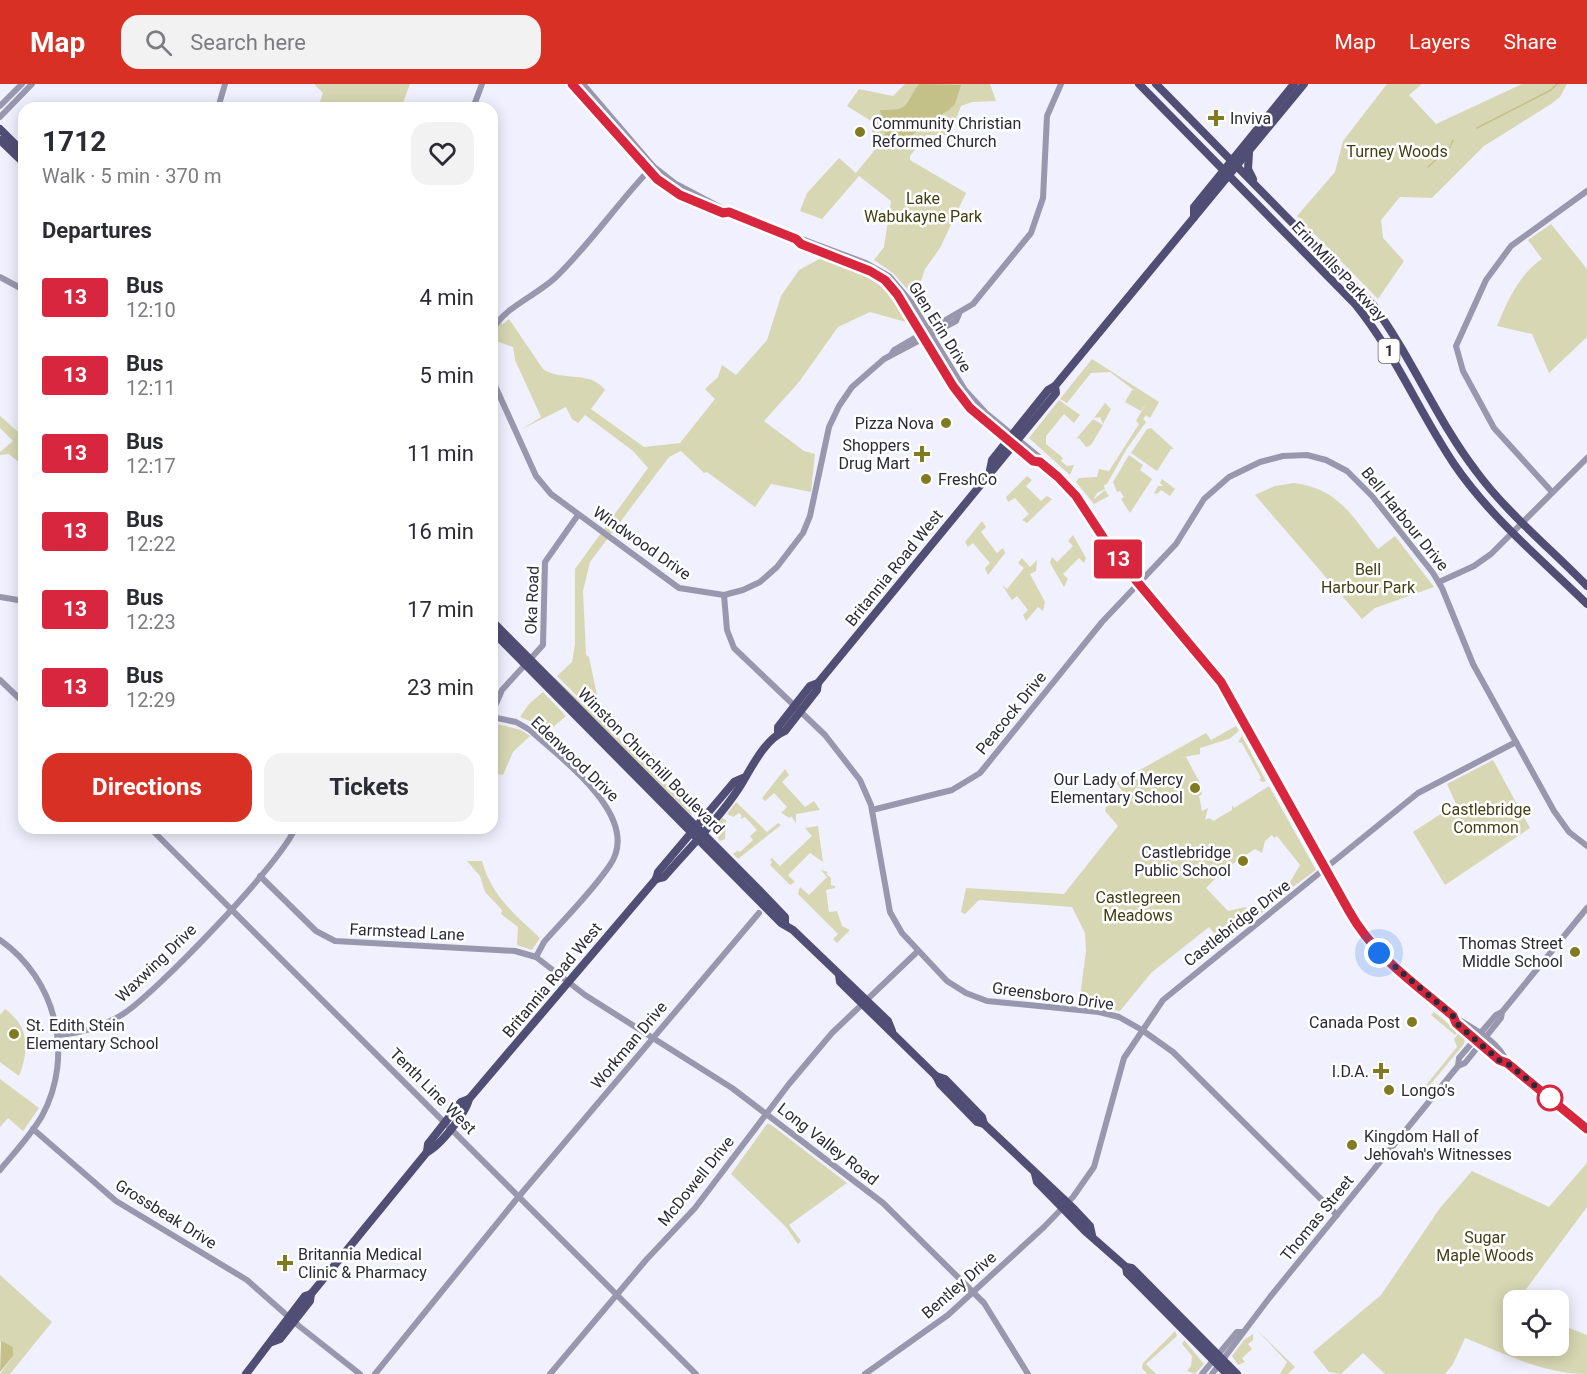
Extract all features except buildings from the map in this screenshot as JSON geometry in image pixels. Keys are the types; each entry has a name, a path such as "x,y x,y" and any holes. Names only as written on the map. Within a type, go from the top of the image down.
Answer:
{"main road":[{"name":"Erin Mills Parkway","path":"1139,84 1355,304 1375,328 1456,467 1513,531 1587,604"},
{"name":"Erin Mills Parkway","path":"1156,84 1372,305 1401,346 1471,465 1523,522 1587,586"},
{"name":"Britannia Road West","path":"1194,217 1194,207 1234,164 1294,84"},
{"name":"Britannia Road West","path":"1246,149 1304,84"},
{"path":"0,129 18,147"},
{"path":"0,140 18,157"},
{"path":"1221,151 1246,149 1248,169 1256,186"},
{"name":"Britannia Road West","path":"246,1374 272,1342 274,1334 291,1319 305,1296 311,1294 427,1152 428,1144 448,1125 462,1102 469,1099 656,879 664,877 734,782 743,778 778,734 785,731 797,710 817,690 818,683 1013,440 1056,393 1055,387 1094,338 1219,189 1226,173"},
{"path":"1219,189 1241,188"},
{"name":"Winston Churchill Boulevard","path":"498,628 529,663 697,833 781,923 785,923 838,975 845,978 863,1001 888,1021 892,1031 977,1122 984,1124 1035,1174 1037,1182 1065,1205 1126,1267 1127,1273 1219,1361 1237,1374"},
{"name":"Winston Churchill Boulevard","path":"498,636 529,663"},
{"name":"Winston Churchill Boulevard","path":"1219,1361 1227,1374"}],"street":[{"path":"0,106 22,84"},
{"path":"0,117 32,84"},
{"path":"215,84 224,86 220,102"},
{"path":"475,102 482,84"},
{"name":"Glen Erin Drive","path":"572,84 651,168 680,195 796,239 804,238 842,257 878,269 894,280 926,334 965,390 1013,440 1038,456 1040,462 1076,496 1114,554 1221,682 1370,944 1396,969 1453,1016 1459,1018 1499,1060 1507,1063 1587,1129"},
{"name":"Glen Erin Drive","path":"583,84 651,168"},
{"name":"Windwood Drive","path":"498,392 538,479 550,494 578,515 679,588 723,595 760,582 777,567 799,539 810,516 826,439 836,411 860,378 891,355 897,354 926,334 956,321 959,314 973,304 1031,233 1043,198 1047,116 1061,84"},
{"path":"498,323 507,312 557,276 651,168"},
{"path":"1552,492 1502,440 1463,371 1456,346 1486,280 1511,246 1587,191"},
{"path":"0,277 18,287"},
{"name":"Bell Harbour Drive","path":"1140,584 1176,544 1204,499 1220,483 1260,462 1295,455 1326,460 1354,476 1439,582 1473,664 1516,742 1562,823 1587,846"},
{"path":"1439,582 1483,560 1587,458"},
{"name":"Oka Road","path":"498,700 502,690 543,645 545,561 578,515"},
{"name":"Peacock Drive","path":"872,810 952,790 980,773 1102,622 1140,584"},
{"name":"Greensboro Drive","path":"723,595 727,630 734,648 825,735 867,792 887,902 898,927 947,981 975,998 1110,1014 1142,1030 1173,1052 1337,1215"},
{"path":"0,597 18,600"},
{"path":"0,680 18,697"},
{"name":"Edenwood Drive","path":"498,717 516,722 530,730 607,804 617,826 617,843 611,863 544,942 536,957"},
{"name":"Castlebridge Drive","path":"1065,1205 1094,1167 1124,1058 1169,994 1326,870 1418,793 1516,742"},
{"name":"Tenth Line West","path":"156,834 696,1374"},
{"name":"Waxwing Drive","path":"58,1035 97,1027 130,1009 231,908 260,876 291,834"},
{"name":"Farmstead Lane","path":"260,876 316,931 335,941 515,951 536,957 569,983"},
{"name":"Thomas Street","path":"1202,1374 1219,1361 1243,1336 1243,1332 1458,1066 1465,1063 1496,1015 1502,1012 1587,908"},
{"name":"Workman Drive","path":"375,1374 520,1196 759,913"},
{"path":"0,940 21,958 38,978 51,1005 58,1035 55,1083 47,1106 33,1129 0,1170"},
{"name":"McDowell Drive","path":"550,1374 645,1260 695,1208 766,1114 832,1033 918,951"},
{"name":"Long Valley Road","path":"569,983 707,1070 883,1203 973,1292 993,1315 1028,1374"},
{"name":"Grossbeak Drive","path":"33,1129 116,1201 247,1280 291,1319 360,1374"},
{"name":"Bentley Drive","path":"865,1374 935,1325 1065,1205"},
{"name":"Thomas Street","path":"1212,1374 1219,1361"}],"green space":[{"path":"314,84 410,84 403,102 320,102 323,93"},
{"name":"Lake Wabukayne Park","path":"905,84 990,84 996,101 972,102 961,106 950,135 926,135 910,156 910,160 966,193 940,248 925,269 921,281 924,308 893,273 874,260 884,247 891,201 859,176 822,219 800,211 807,193 839,158 856,173 874,151 871,121 847,106 859,89 893,96"},
{"name":"Turney Woods","path":"1387,84 1422,84 1409,95 1436,124 1522,84 1567,84 1560,97 1551,104 1484,146 1432,198 1400,197 1381,220 1383,238 1404,261 1378,299 1297,216 1335,172 1343,141"},
{"path":"1551,224 1587,269 1587,337 1549,373 1532,334 1497,326 1520,280 1542,259 1528,240"},
{"path":"823,257 863,273 873,279 889,296 906,322 870,312 838,327 799,382 764,421 804,451 815,454 811,492 771,484 755,507 707,472 704,473 681,451 669,457 590,562 583,591 586,655 589,657 601,714 597,716 557,676 572,662 575,644 575,569 648,468 633,451 585,415 578,423 572,419 566,407 522,429 541,417 515,360 513,347 498,342 498,321 503,324 509,319 543,369 558,375 592,380 599,384 605,390 591,409 644,447 680,443 715,399 705,389 718,377 722,365 736,375 767,340 781,296 799,270"},
{"path":"1092,359 1159,402 1150,418 1146,415 1143,419 1146,422 1126,450 1107,484 1104,485 1105,489 1097,493 1093,500 1105,490 1109,496 1094,504 1076,482 1079,478 1097,477 1099,469 1109,471 1139,424 1136,421 1147,402 1141,411 1125,402 1132,390 1135,391 1110,372 1091,373 1067,403 1060,399"},
{"path":"1059,400 1080,415 1074,423 1064,414 1046,436 1046,444 1063,458 1061,461 1067,466 1074,465 1070,475 1029,438"},
{"path":"1105,403 1111,409 1103,424 1100,417 1094,418"},
{"path":"0,416 18,432 18,462 9,454 0,455 0,452 13,441 0,428"},
{"path":"1093,419 1103,425 1091,445 1086,447 1079,438 1076,439"},
{"path":"1151,428 1174,449 1171,449 1157,471 1131,453 1147,429"},
{"path":"1129,455 1143,465 1140,470 1152,479 1130,513 1121,499 1124,497 1120,491 1117,492 1113,482"},
{"path":"1027,476 1032,480 1026,486 1041,501 1047,496 1052,499 1027,523 1022,520 1029,514 1015,498 1008,502 1006,497"},
{"path":"1162,479 1175,489 1170,496 1161,490 1157,494 1154,493 1158,486 1163,486 1160,483"},
{"name":"Bell Harbour Park","path":"1294,483 1322,491 1333,498 1352,515 1378,549 1395,536 1434,587 1375,608 1362,619 1255,495 1275,486"},
{"path":"982,521 986,527 981,532 997,553 1003,548 1005,553 988,575 985,568 990,563 973,543 968,547 965,542"},
{"path":"1073,535 1086,558 1084,563 1079,558 1063,574 1068,579 1064,587 1050,563 1052,557 1057,562 1073,546 1068,541"},
{"path":"1022,558 1030,567 1037,560 1036,571 1030,574 1045,602 1043,611 1038,607 1026,621 1023,615 1028,610 1017,596 1012,600 1002,585 1007,589 1024,568 1018,563"},
{"path":"554,679 690,806 692,816"},
{"path":"543,692 566,716 545,734 532,722 520,717 529,704"},
{"path":"498,724 521,730 530,736 513,752 503,775 498,774"},
{"name":"Castlegreen Meadows","path":"1236,726 1239,731 1229,739 1200,748 1200,754 1179,758 1186,757 1201,785 1202,794 1199,796 1202,811 1208,808 1205,820 1210,818 1213,821 1232,810 1232,805 1234,808 1269,786 1316,870 1290,889 1290,882 1300,865 1277,836 1274,838 1272,835 1265,841 1262,853 1255,849 1225,869 1206,888 1228,911 1246,907 1251,921 1223,944 1209,927 1151,973 1120,1011 1079,1004 1086,951 1085,933 1072,907 979,900 965,914 961,912 966,888 1064,894 1118,826 1105,811 1106,807 1127,797 1116,783 1137,771 1138,785 1129,799 1145,778 1139,783 1138,771 1206,733 1211,740"},
{"path":"1242,736 1266,781 1259,780 1261,778 1242,743 1238,742"},
{"name":"Castlebridge Common","path":"1493,760 1530,828 1445,885 1413,832 1456,804 1447,784"},
{"path":"785,769 789,775 782,782 805,807 814,801 820,810 796,814 796,823 791,816 790,818 781,813 787,807 774,793 765,801 762,798"},
{"path":"736,802 767,832 778,823 781,825 738,859 733,854 740,852 753,840 750,836 757,830 745,817 740,819 742,816 739,813 733,817 727,814"},
{"path":"722,818 726,820 725,839 720,841 711,830"},
{"path":"818,826 823,862 810,853 788,875 795,882 790,885 770,865 772,862 770,860 772,858 780,866 812,836 805,828"},
{"path":"467,861 482,861 491,884 505,904 540,938 532,950 517,945 518,927 501,914 502,910 485,892 480,876"},
{"path":"821,870 828,872 826,874 831,878 831,885 835,886 835,888 826,890 829,912 837,911 842,926 850,930 837,943 833,939 838,934 798,894 800,887 809,895 827,877"},
{"path":"1279,891 1286,894 1256,917 1255,911"},
{"path":"5,1009 19,1023 25,1039 25,1057 19,1076 0,1062 0,1015"},
{"path":"1434,1012 1458,1032 1455,1035 1431,1015"},
{"path":"1459,1033 1465,1038 1464,1044 1420,1097 1418,1095 1457,1047 1454,1039"},
{"path":"0,1079 39,1108 23,1131 8,1118 0,1127"},
{"path":"767,1124 847,1183 789,1225 801,1241 798,1244 786,1227 731,1174"},
{"name":"Sugar Maple Woods","path":"1587,1163 1587,1207 1525,1290 1503,1290 1503,1353 1465,1338 1453,1364 1445,1374 1385,1374 1363,1353 1341,1374 1329,1372 1313,1352 1381,1295 1440,1208 1472,1171 1549,1207"},
{"path":"0,1275 52,1322 10,1374 0,1374 13,1356 0,1341"},
{"name":"Sugar Maple Woods","path":"1569,1328 1587,1335 1587,1374 1540,1367 1510,1356 1569,1356"},
{"path":"1256,1329 1295,1367 1288,1374 1280,1374 1287,1362"},
{"path":"1175,1331 1177,1336 1146,1364 1156,1374 1147,1374 1142,1368 1143,1363"},
{"path":"1253,1334 1253,1340 1248,1344 1252,1349 1242,1358 1245,1362 1238,1365 1232,1356 1244,1340"},
{"path":"1184,1340 1204,1364 1195,1374 1187,1371 1191,1366 1192,1356 1182,1344"}],"shaded area":[{"path":"919,84 961,85 955,104 949,110 922,126 902,145 898,140 892,140 883,148 880,146 885,134 880,110 905,106"},
{"path":"1,1341 13,1347 13,1356 0,1372"}],"waterway":[{"path":"1477,128 1551,90 1557,84"},
{"path":"1428,167 1450,147 1453,140"}],"bus line":[{"name":"13","path":"572,84 648,171 671,190 723,213 729,212 796,239 801,244 870,271 885,280 897,294 964,402 1018,449 1033,461 1040,462 1066,484 1092,517 1119,560 1213,670 1356,925 1370,944 1386,961 1453,1016 1456,1023 1480,1044 1499,1060 1507,1063 1587,1129"}],"place":[{"name":"Inviva","path":"1216,118"},
{"name":"Community Christian Reformed Church","path":"860,132"},
{"name":"Pizza Nova","path":"946,423"},
{"name":"Shoppers Drug Mart","path":"922,454"},
{"name":"FreshCo","path":"926,479"},
{"name":"Our Lady of Mercy Elementary School","path":"1195,788"},
{"name":"Castlebridge Public School","path":"1243,861"},
{"name":"Thomas Street Middle School","path":"1575,952"},
{"name":"Canada Post","path":"1412,1022"},
{"name":"St. Edith Stein Elementary School","path":"14,1034"},
{"name":"I.D.A.","path":"1381,1071"},
{"name":"Longo's","path":"1389,1090"},
{"name":"Kingdom Hall of Jehovah's Witnesses","path":"1352,1145"},
{"name":"Britannia Medical Clinic & Pharmacy","path":"285,1263"}],"route":[{"path":"1379,953 1453,1016 1456,1023 1480,1044 1550,1098"}]}
